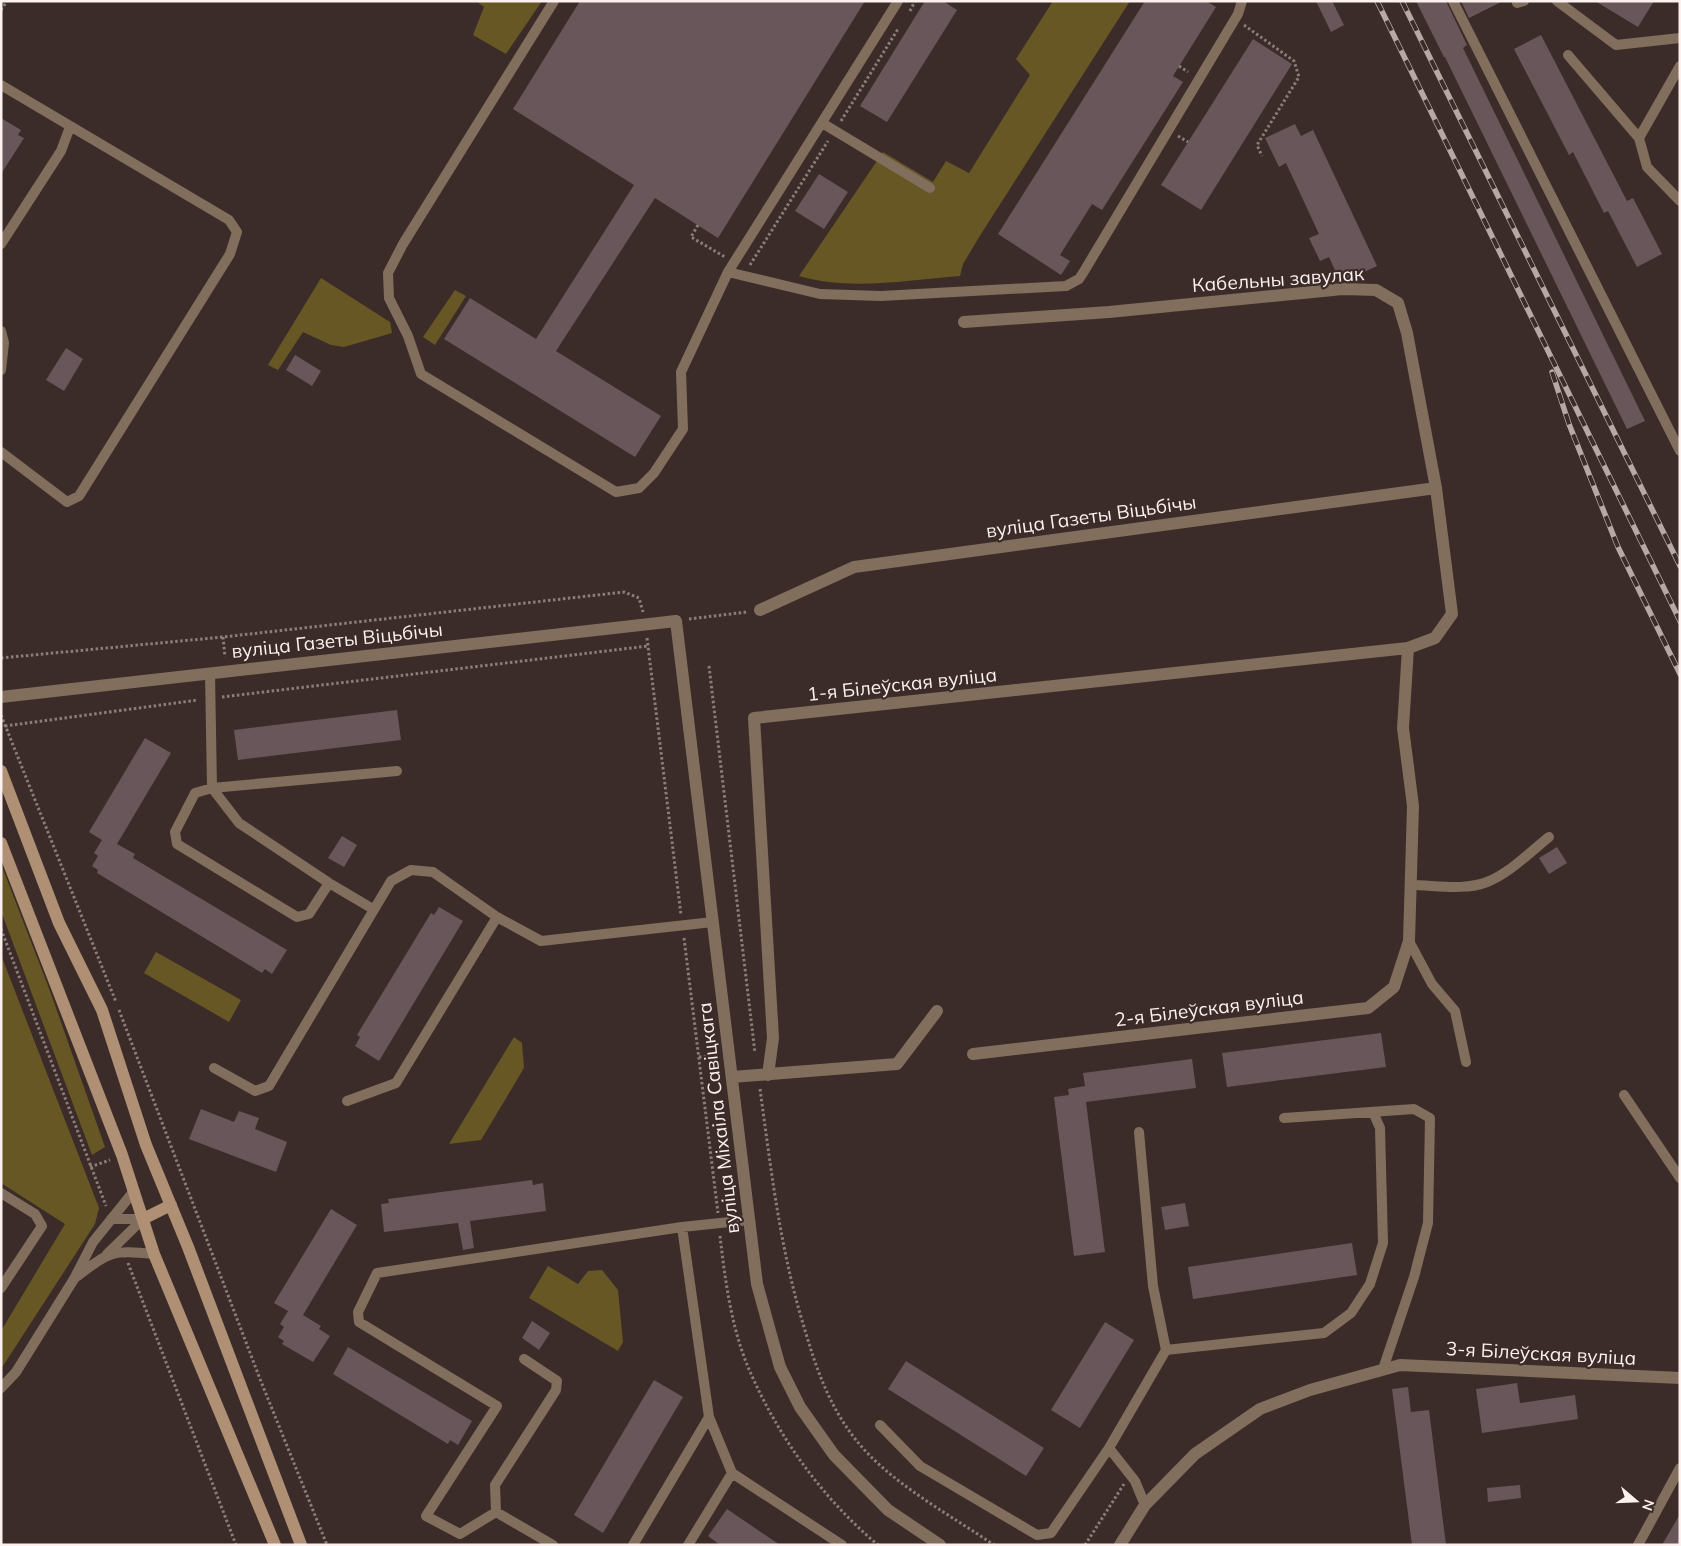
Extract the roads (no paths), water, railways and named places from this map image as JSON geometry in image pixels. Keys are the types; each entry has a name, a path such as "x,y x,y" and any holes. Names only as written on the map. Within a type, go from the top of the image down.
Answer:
{"main road":[{"path":"1,771 59,922 102,1010 146,1145 301,1545"},
{"path":"1,843 117,1141 154,1254 274,1545"},
{"path":"143,1219 170,1205"}],"street":[{"name":"Кабельны завулак","path":"964,322 1110,312 1343,289 1376,290 1398,303 1405,325 1436,488 1452,614 1435,638 1408,648"},
{"name":"вуліца Газеты Віцьбічы","path":"760,610 854,567 1436,488"},
{"name":"вуліца Газеты Віцьбічы","path":"1,697 676,621"},
{"name":"вуліца Міхаіла Савіцкага","path":"676,621 756,1284 780,1367 800,1407 834,1455 888,1510 940,1545"},
{"name":"2-я Білеўская вуліца","path":"973,1054 1368,1008 1394,987 1409,941 1413,806 1403,728 1408,648"},
{"name":"1-я Білеўская вуліца","path":"763,1075 773,1038 754,718 1408,648"},
{"path":"732,1077 897,1064 937,1011"},
{"name":"3-я Білеўская вуліца","path":"1120,1545 1146,1505 1195,1454 1260,1409 1310,1390 1400,1365 1680,1378"}],"lane":[{"path":"554,1 403,244 388,273 389,298 408,336 421,374 616,492 639,488 654,473 683,429 681,372 728,272 898,1"},
{"path":"728,272 820,294 881,296 1066,286 1078,279 1083,273 1235,18 1242,1"},
{"path":"1453,1 1680,451"},
{"path":"1556,1 1616,45 1680,38"},
{"path":"1568,55 1639,138 1647,167 1680,201"},
{"path":"1639,138 1680,66"},
{"path":"1,85 228,220 237,232 230,254 79,496 67,502 1,452"},
{"path":"822,123 930,188"},
{"path":"1,244 61,150 70,127"},
{"path":"1,331 4,343 1,370"},
{"path":"210,673 212,788 239,823 329,883 373,908"},
{"path":"329,883 309,914 297,916 177,844 175,832 195,793 212,788 397,771"},
{"path":"1411,884 1466,886 1487,883 1503,873 1549,837"},
{"path":"214,1068 255,1091 268,1086 373,908 391,881 411,870 433,872 497,917 541,942 713,922"},
{"path":"348,1101 396,1083 497,917"},
{"path":"1409,941 1432,984 1455,1010 1466,1062"},
{"path":"1624,1095 1680,1178"},
{"path":"1284,1118 1414,1110 1430,1118 1428,1223 1414,1277 1383,1369"},
{"path":"1166,1350 1324,1333 1351,1313 1370,1284 1383,1243 1380,1128 1373,1112"},
{"path":"880,1425 920,1466 1037,1535 1051,1533 1109,1448 1166,1350 1153,1286 1139,1132"},
{"path":"1,1388 16,1372 74,1279 93,1242 134,1191"},
{"path":"1,1193 35,1214 42,1226 1,1288"},
{"path":"111,1219 143,1219"},
{"path":"74,1279 107,1254 143,1219"},
{"path":"496,1512 460,1534 426,1516 497,1406 359,1322 358,1312 377,1273 682,1228 749,1220"},
{"path":"682,1228 710,1417 732,1474 842,1545"},
{"path":"107,1254 124,1251 154,1254"},
{"path":"496,1512 495,1485 556,1390 557,1381 524,1359"},
{"path":"633,1545 710,1417"},
{"path":"1109,1448 1130,1475 1146,1505"},
{"path":"1638,1545 1680,1468"},
{"path":"688,1545 732,1474"},
{"path":"496,1512 553,1545"}],"railway":[{"path":"1377,1 1680,621"},
{"path":"1402,1 1680,566"},
{"path":"1552,372 1569,424 1618,547 1680,674"}]}
